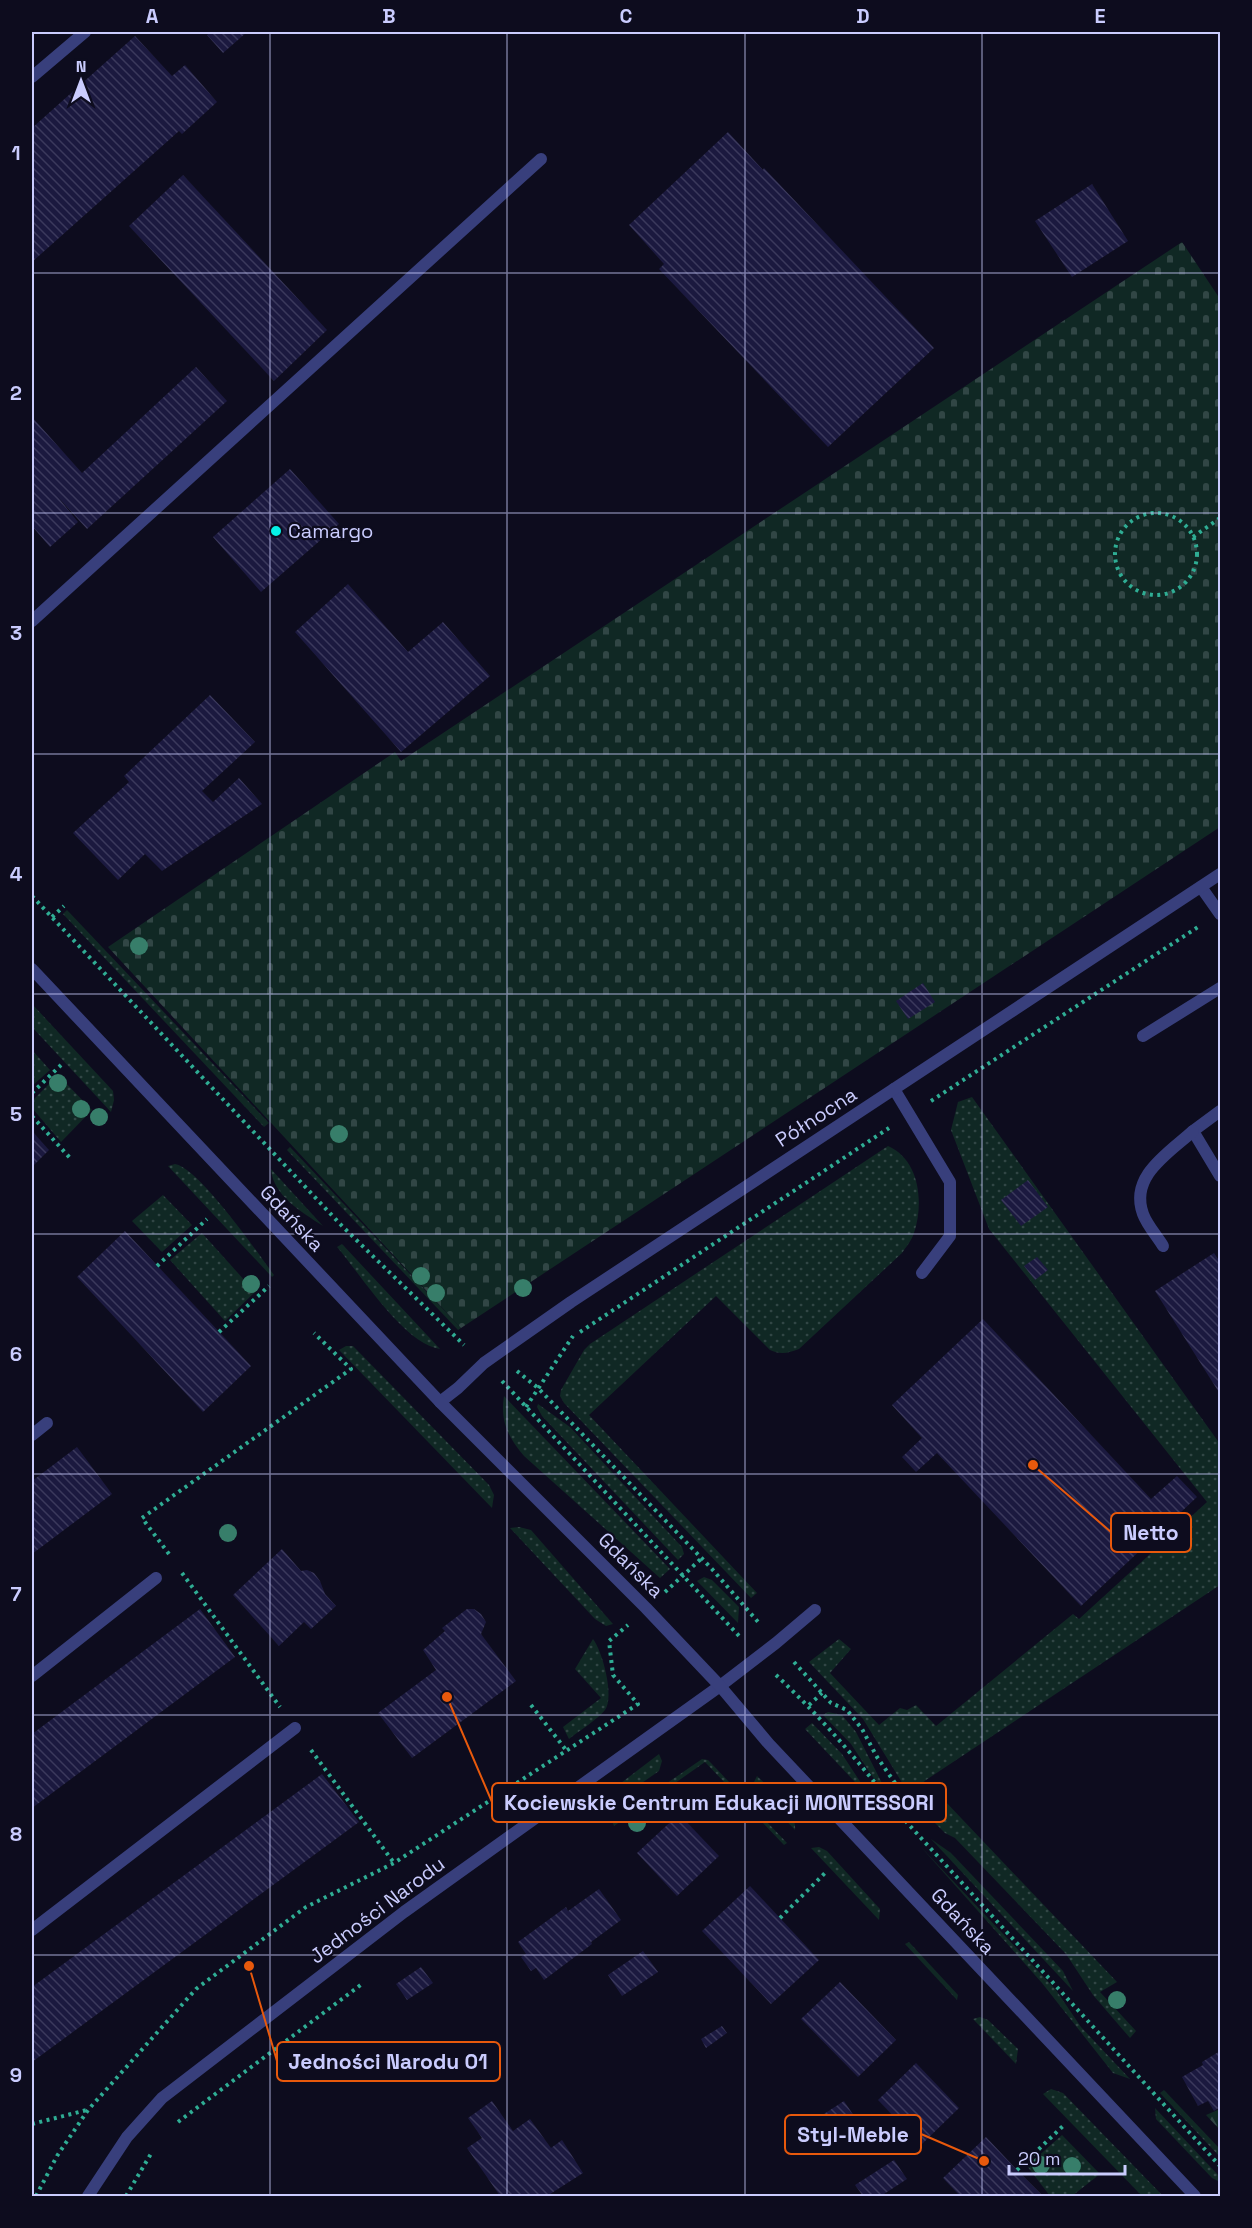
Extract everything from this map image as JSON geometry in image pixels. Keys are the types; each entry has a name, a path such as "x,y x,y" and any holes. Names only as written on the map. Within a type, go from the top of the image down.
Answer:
{"street":[{"path":"32,77 85,32"},
{"path":"32,621 541,159"},
{"name":"Północna","path":"440,1402 484,1363 571,1302 1221,874"},
{"path":"1201,887 1220,913"},
{"name":"Gdańska","path":"32,969 440,1402 646,1608 720,1686 785,1761 1195,2196"},
{"path":"1143,1036 1221,988"},
{"path":"894,1089 950,1182 950,1236 922,1273"},
{"path":"1163,1246 1143,1214 1139,1193 1149,1170 1193,1131 1221,1111"},
{"path":"1193,1131 1221,1176"},
{"path":"32,1435 47,1423"},
{"path":"32,1676 156,1578"},
{"name":"Jedności Narodu","path":"87,2196 127,2137 162,2098 404,1912 720,1686 815,1610"},
{"path":"32,1930 295,1728"}],"path":[{"path":"1158,513 1171,516 1183,523 1193,537 1197,559 1193,572 1176,591 1163,595 1150,595 1137,591 1126,582 1118,570 1115,557 1117,543 1123,530 1133,520 1158,513"},
{"path":"1193,537 1221,518"},
{"path":"32,896 342,1226 458,1341"},
{"path":"51,917 64,906"},
{"path":"526,1407 571,1337 1220,913"},
{"path":"32,1093 61,1065"},
{"path":"32,1116 70,1158"},
{"path":"157,1266 207,1219"},
{"path":"219,1332 269,1286"},
{"path":"170,1557 142,1518 351,1369 314,1334"},
{"path":"516,1370 538,1388 702,1558 822,1693 831,1702 847,1710 862,1729 877,1757 913,1809"},
{"path":"507,1385 740,1638"},
{"path":"683,1575 702,1558"},
{"path":"177,1566 394,1863"},
{"path":"36,2196 57,2156 88,2110 196,1989 306,1907 394,1863 638,1704 613,1675 609,1641"},
{"path":"782,1680 854,1755 901,1816 1221,2166"},
{"path":"808,1705 822,1693"},
{"path":"531,1705 566,1750"},
{"path":"780,1918 826,1872"},
{"path":"172,2127 362,1984"},
{"path":"32,2124 88,2110"},
{"path":"1017,2170 1064,2125"},
{"path":"126,2196 157,2143"}],"green space":[{"path":"1182,242 1220,299 1220,827 461,1328 108,947 395,752 401,761"},
{"path":"67,910 269,1123 264,1127 63,914"},
{"path":"32,1004 113,1091 114,1100 111,1112 32,1027"},
{"path":"32,1050 50,1070 32,1086"},
{"path":"58,1075 92,1110 61,1142 32,1108 32,1101"},
{"path":"972,1097 1220,1444 1220,1585 926,1780 909,1794 863,1719 809,1662 839,1639 851,1649 830,1673 879,1725 900,1708 907,1710 916,1705 936,1726 1073,1614 1079,1619 1207,1502 989,1229 951,1130 958,1102"},
{"path":"888,1146 907,1161 917,1184 919,1209 913,1236 902,1253 799,1349 784,1353 770,1350 716,1296 589,1415 757,1593 751,1598 564,1403 560,1396 561,1390 584,1350 590,1344"},
{"path":"290,1147 461,1328 458,1330 287,1150"},
{"path":"175,1164 185,1169 212,1195 242,1231 274,1275 272,1277 168,1166"},
{"path":"271,1169 323,1226 298,1209 283,1195 273,1179"},
{"path":"163,1195 192,1225 162,1252 132,1221"},
{"path":"202,1233 255,1292 225,1321 170,1260"},
{"path":"342,1244 440,1349 412,1335 384,1307 337,1247"},
{"path":"346,1346 353,1346 489,1485 494,1495 492,1508 339,1350"},
{"path":"504,1396 670,1569 660,1578 524,1456 506,1428 503,1413"},
{"path":"538,1404 570,1427 682,1547 684,1554 678,1560 542,1416 537,1407"},
{"path":"519,1527 531,1530 613,1624 606,1626 595,1619 510,1528"},
{"path":"704,1577 712,1580 739,1607 738,1623 697,1581"},
{"path":"593,1639 606,1674 608,1704 598,1717 569,1739 563,1727 601,1698 575,1669"},
{"path":"828,1712 842,1715 856,1732 886,1791 872,1776 851,1744 823,1715"},
{"path":"812,1723 842,1754 861,1783 879,1802 870,1798 805,1729"},
{"path":"659,1754 662,1761 659,1771 603,1810 599,1805 600,1799"},
{"path":"702,1759 708,1760 787,1843 784,1845 705,1762 614,1826 612,1821"},
{"path":"757,1776 788,1807 795,1822 795,1830 756,1789 754,1782"},
{"path":"943,1799 1117,1982 1100,1992 1136,2031 1130,2038 1093,1995 1066,1954 955,1838 945,1833 929,1817"},
{"path":"931,1839 951,1853 1063,1971 1073,1991"},
{"path":"819,1847 827,1851 880,1909 879,1920 811,1848"},
{"path":"921,1847 1056,1990 1081,2027 1130,2079 1113,2073 1042,1983"},
{"path":"909,1942 958,1995 957,2000 905,1944"},
{"path":"980,2017 988,2020 1018,2049 1016,2064 973,2019"},
{"path":"1051,2089 1063,2093 1163,2196 1142,2196 1043,2094"},
{"path":"1164,2090 1220,2149 1220,2157 1160,2093"},
{"path":"1155,2108 1220,2177 1220,2182 1212,2178 1156,2119"},
{"path":"1220,2109 1220,2130 1206,2115"},
{"path":"1062,2135 1100,2174 1072,2196 1050,2196 1027,2166"}],"building":[{"path":"211,32 247,32 223,53 207,35"},
{"path":"135,36 172,76 185,65 217,102 182,134 179,131 32,262 32,128"},
{"path":"728,132 934,348 828,447 659,269 664,264 629,225"},
{"path":"183,175 327,330 274,381 129,226"},
{"path":"1092,184 1128,241 1072,277 1035,221"},
{"path":"196,367 227,401 87,529 57,496 78,522 50,547 32,526 32,417 82,473"},
{"name":"Camargo","path":"290,469 339,524 261,592 213,537"},
{"path":"348,584 408,652 443,622 490,676 401,752 295,632"},
{"path":"210,695 255,742 202,791 213,802 239,778 262,804 162,871 145,854 118,880 73,833 129,782 124,776"},
{"path":"923,983 935,1002 908,1019 896,1001"},
{"path":"32,1131 49,1150 32,1167"},
{"path":"1028,1180 1048,1207 1021,1226 1001,1200"},
{"path":"125,1231 251,1366 203,1412 77,1277"},
{"path":"1214,1253 1220,1262 1220,1394 1155,1291"},
{"path":"1037,1257 1048,1270 1035,1280 1024,1266"},
{"path":"983,1319 1151,1499 1177,1476 1197,1497 1081,1606 937,1453 916,1472 902,1457 922,1438 892,1405"},
{"path":"77,1447 112,1494 32,1554 32,1481"},
{"path":"282,1549 301,1571 307,1570 314,1573 325,1594 336,1606 311,1629 304,1622 279,1646 233,1595"},
{"path":"200,1609 235,1657 32,1808 32,1734"},
{"path":"467,1609 474,1609 481,1614 486,1622 481,1634 516,1681 412,1758 378,1713 436,1670 423,1650 445,1631 442,1628"},
{"path":"322,1774 359,1822 32,2062 32,1987"},
{"path":"679,1814 719,1856 677,1896 637,1853"},
{"path":"750,1886 819,1960 771,2004 702,1931"},
{"path":"599,1889 621,1920 544,1980 536,1968 531,1971 521,1957 526,1954 518,1942 566,1907 568,1911"},
{"path":"643,1951 658,1972 622,1996 608,1975"},
{"path":"421,1967 433,1983 407,2000 396,1984"},
{"path":"840,1982 896,2040 858,2077 801,2019"},
{"path":"722,2026 727,2033 706,2048 701,2039"},
{"path":"1220,2051 1220,2107 1214,2111 1208,2101 1198,2106 1182,2077 1203,2065 1202,2062"},
{"path":"916,2063 959,2108 921,2145 878,2100"},
{"path":"492,2101 513,2131 530,2119 551,2148 562,2140 583,2173 547,2196 535,2196 534,2194 531,2196 500,2196 467,2148 482,2138 468,2118"},
{"path":"844,2101 856,2119 810,2148 799,2130"},
{"path":"986,2137 1043,2196 960,2196 943,2178"},
{"path":"894,2160 907,2179 881,2196 863,2196 855,2185"}],"place":[{"name":"Camargo","path":"276,531"},
{"name":"Netto","path":"1033,1465"},
{"name":"Kociewskie Centrum Edukacji MONTESSORI","path":"447,1697"},
{"name":"Jedności Narodu 01","path":"249,1966"},
{"name":"Styl-Meble","path":"984,2161"}]}
